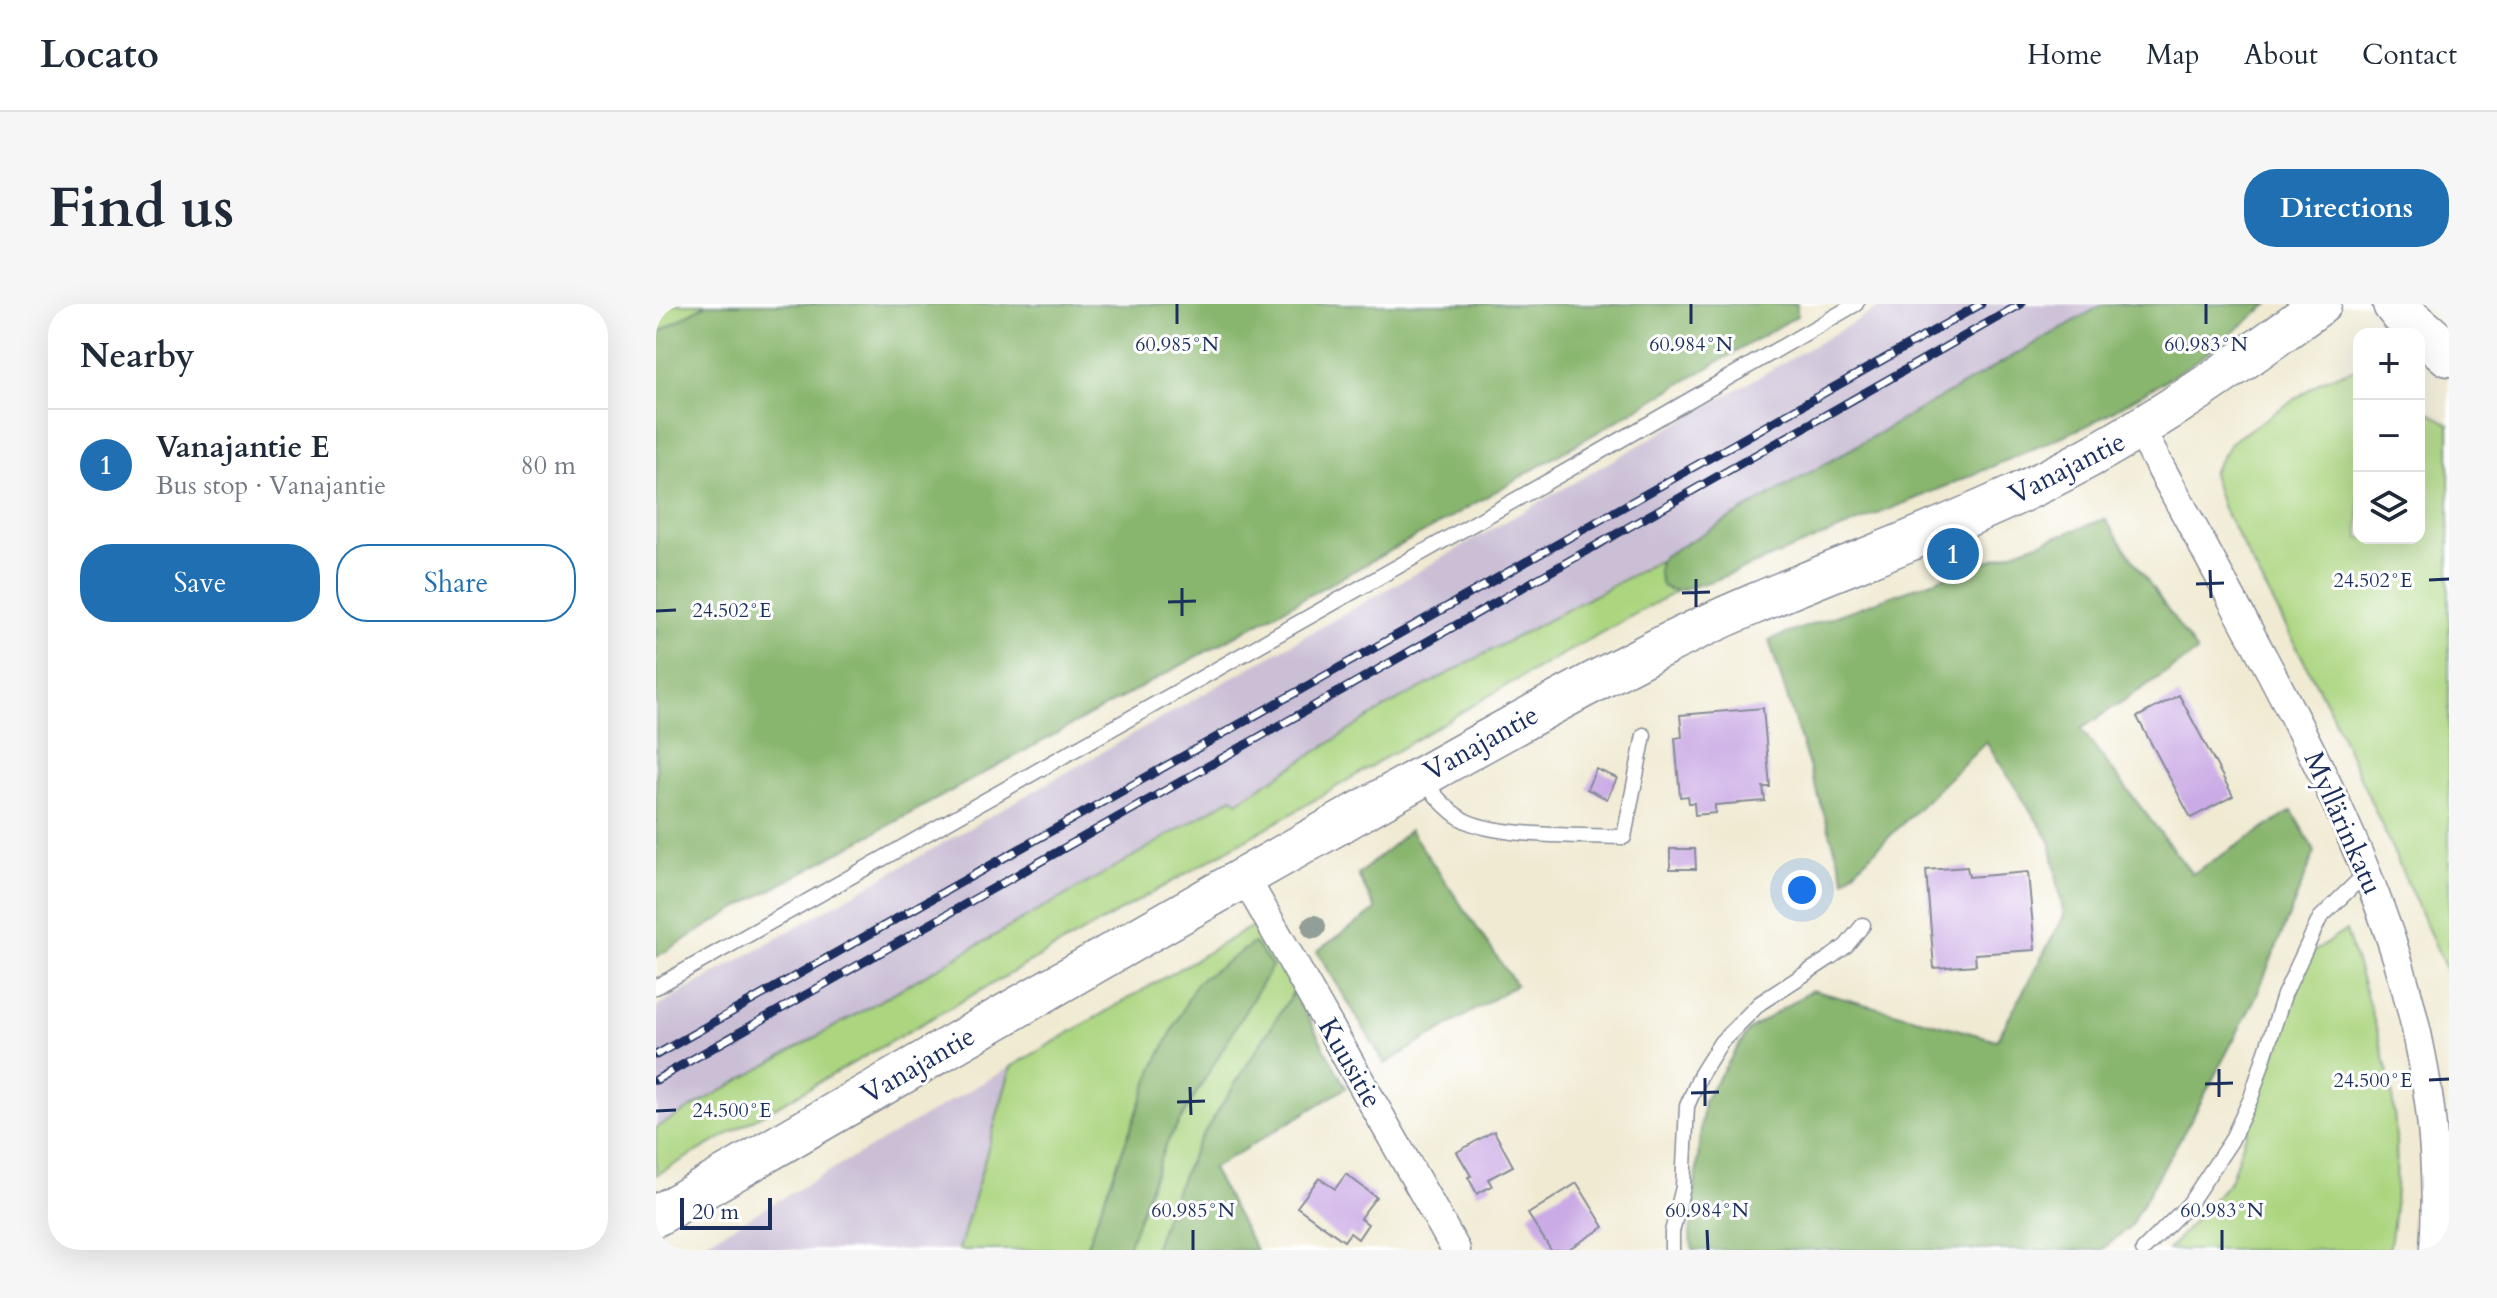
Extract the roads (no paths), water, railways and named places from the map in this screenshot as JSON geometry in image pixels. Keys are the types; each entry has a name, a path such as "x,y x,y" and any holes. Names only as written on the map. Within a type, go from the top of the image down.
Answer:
{"highway":[{"path":"2395,304 2449,354"}],"street":[{"name":"Vanajantie","path":"656,1216 1420,776 1658,649 2004,500 2140,430 2231,370 2321,304"},
{"name":"Myllärinkatu","path":"2140,430 2339,804 2393,939 2426,1062 2433,1115 2437,1218 2434,1250"},
{"name":"Kuusitie","path":"1244,876 1456,1250"}],"lane":[{"path":"656,987 1856,304"},
{"path":"1420,776 1454,814 1480,826 1513,831 1624,837 1644,735"},
{"path":"2143,1250 2189,1204 2231,1141 2251,1098 2284,995 2320,918 2367,872"},
{"path":"1672,1250 1672,1232 1683,1187 1687,1106 1701,1074 1721,1042 1760,1003 1838,952 1863,925"}],"railway":[{"path":"656,1055 1981,304"},
{"path":"656,1080 2021,304"}],"place":[{"name":"Vanajantie E","path":"1953,554"}]}
